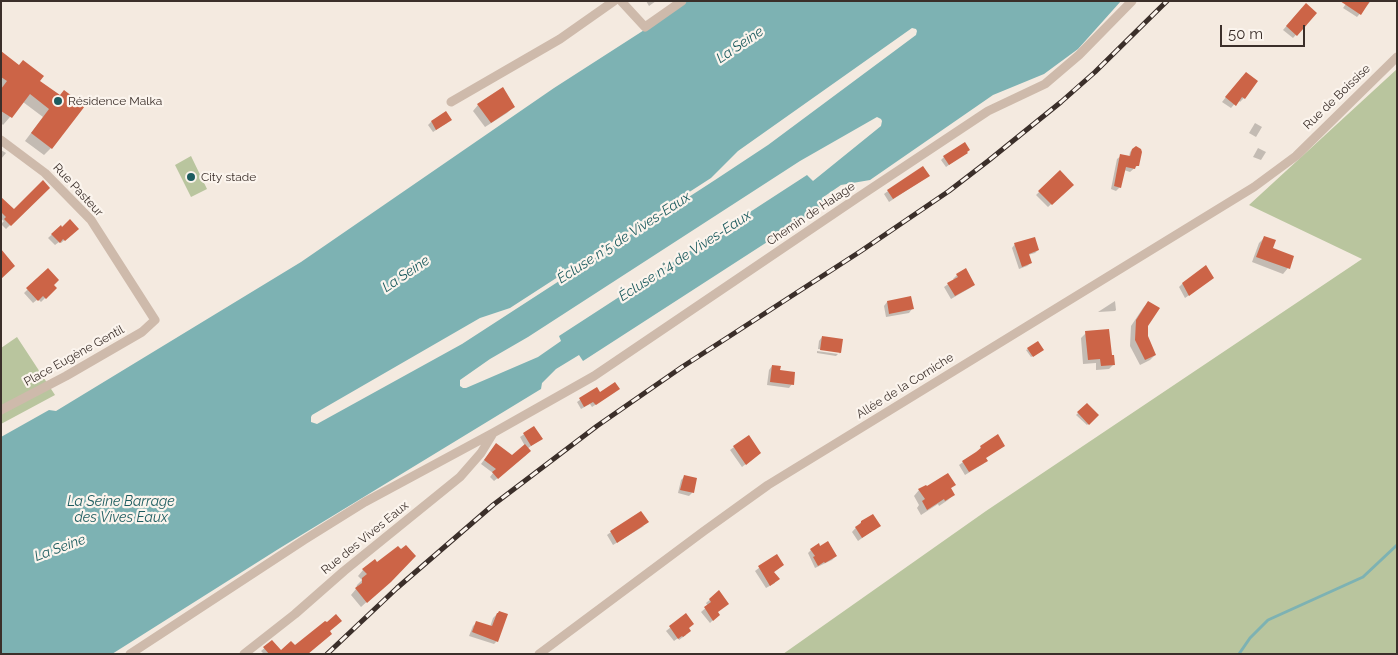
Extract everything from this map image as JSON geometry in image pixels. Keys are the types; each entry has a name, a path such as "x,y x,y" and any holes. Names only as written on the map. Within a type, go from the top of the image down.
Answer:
{"street":[{"path":"451,102 560,39 614,1"},
{"path":"621,1 645,27 682,1"},
{"name":"Chemin de Halage","path":"130,654 365,502 594,376 849,203 988,112 1045,84 1079,55 1132,1"},
{"name":"Rue de Boissise","path":"1296,156 1397,57"},
{"name":"Rue Pasteur","path":"1,140 46,173 91,220 156,320"},
{"name":"Allée de la Corniche","path":"539,654 768,485 1254,187 1296,156"},
{"name":"Place Eugène Gentil","path":"1,410 66,376 142,332 156,320"},
{"name":"Rue des Vives Eaux","path":"244,654 460,477 481,453 493,433"}],"green space":[{"path":"1397,69 1397,654 783,654 986,511 1362,259 1249,205"},
{"name":"City stade","path":"191,156 207,189 191,197 175,165"},
{"path":"17,337 55,395 1,424 1,348"}],"water":[{"name":"La Seine Barrage des Vives Eaux","path":"686,1 1121,1 1078,49 1044,74 993,95 870,180 841,185 822,198 826,204 583,361 579,355 556,369 542,383 541,389 280,548 112,654 1,654 1,437 49,410 56,411 301,262 554,88 666,16","holes":["912,28 916,29 916,35 768,145 715,180 462,344 317,424 311,422 312,415 480,318 510,308 711,178 738,151","877,117 882,121 881,126 813,181 807,175 559,336 561,341 538,357 466,388 460,386 460,380 490,359 528,337 800,161"]}],"building":[{"path":"1340,1 1370,1 1361,15"},
{"path":"1306,3 1317,13 1297,36 1286,26"},
{"name":"Résidence Malka","path":"1,51 19,65 23,60 44,76 40,81 60,95 64,90 85,106 52,149 31,133 49,109 30,94 12,118 1,111 1,89 7,81 1,77"},
{"path":"1246,72 1258,81 1245,99 1242,97 1236,106 1225,97"},
{"path":"503,87 515,107 491,123 477,104"},
{"path":"446,111 452,120 436,130 431,121"},
{"path":"965,142 970,150 968,153 949,165 943,156"},
{"path":"1136,146 1142,152 1139,166 1136,166 1135,169 1126,167 1121,188 1114,186 1120,154 1130,156 1132,149"},
{"path":"923,166 930,176 893,199 887,190"},
{"path":"1060,170 1074,185 1052,205 1038,191"},
{"path":"43,180 50,188 11,226 4,219 6,217 1,212 1,197 14,209"},
{"path":"70,219 79,229 60,243 51,234"},
{"path":"1264,236 1276,240 1273,248 1294,256 1290,269 1256,257"},
{"path":"1035,237 1039,250 1029,254 1032,263 1022,267 1014,243"},
{"path":"1,249 15,266 1,279"},
{"path":"1206,265 1214,278 1189,296 1182,283"},
{"path":"48,268 59,280 54,285 57,288 46,299 43,296 38,301 26,288"},
{"path":"966,268 975,285 955,296 947,283 958,277 956,274"},
{"path":"911,296 914,309 889,314 887,301"},
{"path":"1148,301 1160,308 1148,326 1148,336 1156,355 1145,360 1135,340 1136,320"},
{"path":"1109,329 1115,365 1101,366 1100,359 1088,360 1085,331"},
{"path":"822,336 843,339 841,353 820,350"},
{"path":"1038,341 1044,350 1033,357 1027,348"},
{"path":"772,365 781,366 780,370 795,372 794,385 770,382"},
{"path":"615,382 620,389 596,405 593,402 584,407 579,398 597,387 600,392"},
{"path":"1087,403 1099,415 1089,425 1077,412"},
{"path":"534,426 543,439 531,446 523,433"},
{"path":"998,434 1005,446 986,458 988,461 969,472 962,461"},
{"path":"749,435 761,453 746,465 733,446"},
{"path":"496,443 512,455 525,444 531,451 498,479 492,472 496,469 484,460"},
{"path":"948,473 956,485 951,488 955,495 945,501 944,499 927,510 922,501 925,499 918,489 927,486"},
{"path":"684,475 697,478 694,493 680,490"},
{"path":"641,511 649,522 617,543 610,531"},
{"path":"873,514 881,526 862,538 855,527"},
{"path":"828,541 837,556 818,566 813,557 815,556 810,549 819,543 820,546"},
{"path":"406,545 416,556 367,603 355,588 362,583 362,578 367,574 362,569 375,559 377,562 398,546 401,549"},
{"path":"777,554 784,565 774,572 780,579 770,586 758,566"},
{"path":"719,590 729,604 718,612 720,615 713,621 704,607 711,602 709,599"},
{"path":"499,611 508,614 498,642 472,632 476,621 492,626"},
{"path":"686,613 694,624 689,628 691,631 678,639 669,626"},
{"path":"336,614 342,621 330,631 332,634 308,654 269,654 263,647 272,640 281,650 291,641 295,645"}],"waterway":[{"path":"1239,654 1250,638 1268,620 1363,577 1397,545"}],"railway":[{"path":"327,654 397,588 493,505 597,426 682,367 861,251 949,191 988,161 1095,72 1167,1"}],"place":[{"name":"Résidence Malka","path":"58,101"},
{"name":"City stade","path":"191,177"}],"water label":[{"name":"La Seine","path":"740,45"},
{"name":"Écluse n°5 de Vives-Eaux","path":"624,238"},
{"name":"Écluse n°4 de Vives-Eaux","path":"685,256"},
{"name":"La Seine","path":"406,274"},
{"name":"La Seine","path":"60,548"}]}
